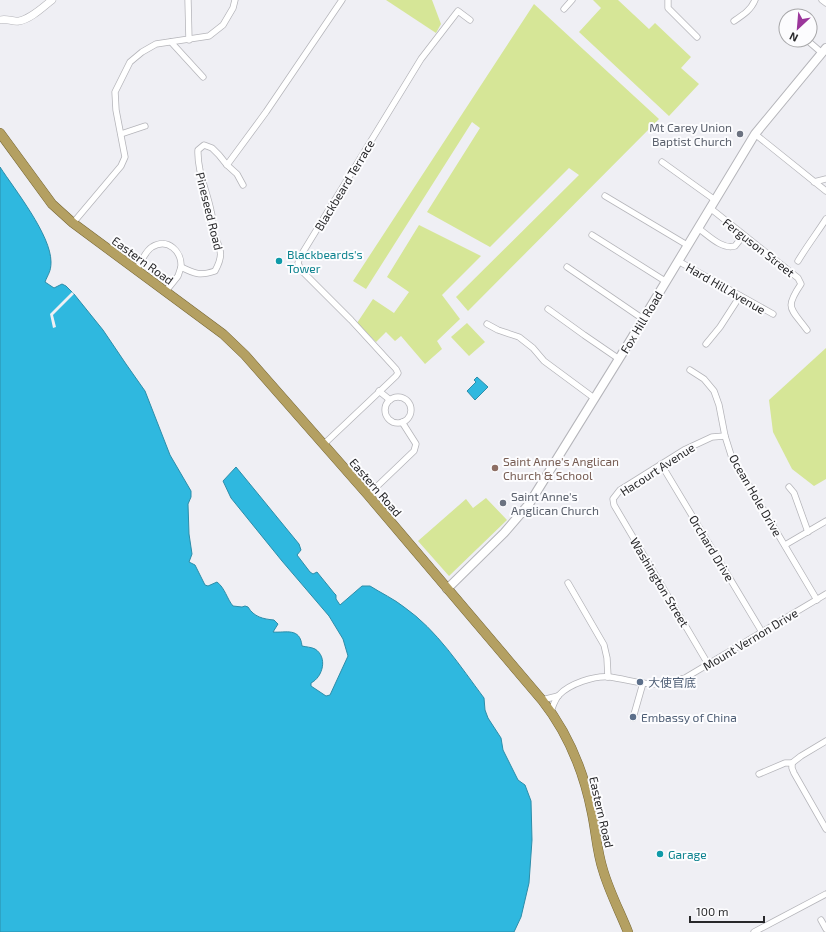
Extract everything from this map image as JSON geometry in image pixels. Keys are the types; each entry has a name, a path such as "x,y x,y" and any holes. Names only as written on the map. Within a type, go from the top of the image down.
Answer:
{"highway":[{"name":"Eastern Road","path":"0,133 52,204 73,224 223,334 245,355 368,495 542,700 568,741 586,788 602,870 628,932"}],"main road":[{"name":"Fox Hill Road","path":"447,589 504,533 521,514 619,359 755,134 824,51"}],"street":[{"path":"0,20 22,20 52,0"},
{"path":"188,0 189,40"},
{"path":"73,224 121,166 125,157 116,110 115,92 130,62 142,52 156,44 209,36 223,25 233,8 235,0"},
{"path":"227,165 266,112 342,0"},
{"path":"564,9 572,0"},
{"path":"668,0 668,8 697,37"},
{"path":"734,21 749,10 755,0"},
{"path":"822,0 826,3"},
{"name":"Blackbeard Terrace","path":"323,445 398,373 351,320 301,270 298,263 300,257 421,58 458,11 470,20"},
{"path":"171,42 203,77"},
{"path":"121,134 145,126"},
{"path":"755,134 826,191"},
{"name":"Pineseed Road","path":"182,267 196,274 206,274 215,271 220,261 221,250 214,232 212,213 197,160 198,150 204,145 212,148 237,174 243,184"},
{"path":"662,162 715,200"},
{"path":"814,182 826,179"},
{"path":"605,196 687,245"},
{"name":"Ferguson Street","path":"710,208 798,278 801,284 792,298 790,305 807,330"},
{"path":"798,261 826,219"},
{"path":"698,228 728,247 735,246 739,241"},
{"path":"592,236 665,281"},
{"path":"136,270 152,247 159,244 170,245 175,249 182,260 182,267 178,276 166,291"},
{"name":"Hard Hill Avenue","path":"678,261 773,314"},
{"path":"567,267 643,319"},
{"path":"706,344 720,327 740,296"},
{"path":"548,309 619,359"},
{"path":"487,324 498,330 519,337 533,348 544,361 594,398"},
{"name":"Ocean Hole Drive","path":"690,370 704,379 714,391 719,406 725,436 738,468 817,600"},
{"path":"379,391 390,400"},
{"path":"397,397 405,399 410,406 410,414 408,418 402,422 393,422 387,416 385,408 390,400 397,397"},
{"path":"368,495 414,451 416,447 416,444 402,422"},
{"name":"Hacourt Avenue","path":"614,499 620,490 684,450 712,437 725,436"},
{"name":"Orchard Drive","path":"661,464 762,632"},
{"path":"790,487 794,493 808,532"},
{"name":"Washington Street","path":"614,499 614,506 708,664"},
{"path":"785,545 826,521"},
{"path":"568,582 604,645 607,658 608,677"},
{"name":"Mount Vernon Drive","path":"558,696 574,685 587,680 608,677 656,684 672,682 685,678 826,594"},
{"path":"633,718 643,683"},
{"path":"542,700 558,696"},
{"path":"550,711 558,696"},
{"path":"759,774 785,763 792,763 826,741"},
{"path":"792,763 794,773 826,829"},
{"path":"754,932 826,894"},
{"path":"821,920 826,930 823,932"}],"green space":[{"path":"386,0 432,0 441,24 436,33"},
{"path":"593,0 618,0 649,29 655,23 691,57 681,68 699,84 669,116 579,32 601,8"},
{"path":"534,4 659,119 468,311 456,297 579,175 569,168 490,247 427,212 480,128 472,122 366,289 353,281"},
{"path":"419,225 481,256 442,295 460,319 437,341 442,349 425,364 401,336 395,341 386,332 376,342 357,323 373,299 394,313 409,292 387,277"},
{"path":"467,323 485,342 469,356 451,337"},
{"path":"826,348 826,479 814,486 792,469 773,432 769,400"},
{"path":"486,498 507,520 449,576 418,541 466,499 473,508"}],"water":[{"path":"0,167 23,200 45,239 51,265 45,282 54,288 62,284 74,294 103,330 145,391 170,455 191,491 191,497 188,504 189,534 192,554 189,562 195,565 205,585 208,586 217,582 222,587 233,606 248,607 259,617 274,620 278,624 273,632 295,633 301,640 302,646 315,649 322,657 323,662 319,676 311,683 311,686 326,696 330,695 348,656 343,639 329,616 231,498 223,481 236,467 299,544 301,550 297,555 310,572 313,574 317,572 336,595 336,599 340,605 362,586 370,586 396,601 416,616 437,637 484,698 485,710 488,718 501,738 503,750 518,780 525,785 531,801 532,840 529,883 521,917 514,932 0,932"},
{"path":"477,377 488,387 475,400 467,391 476,382 474,380"}],"pier":[{"path":"72,292 74,294 53,315 56,327 53,328 50,314"}],"place":[{"name":"Mt Carey Union Baptist Church","path":"740,134"},
{"name":"Blackbeards's Tower","path":"279,261"},
{"name":"Saint Anne's Anglican Church & School","path":"495,468"},
{"name":"Saint Anne's Anglican Church","path":"503,503"},
{"name":"大使官底","path":"640,682"},
{"name":"Embassy of China","path":"633,717"},
{"name":"Garage","path":"660,854"}]}
